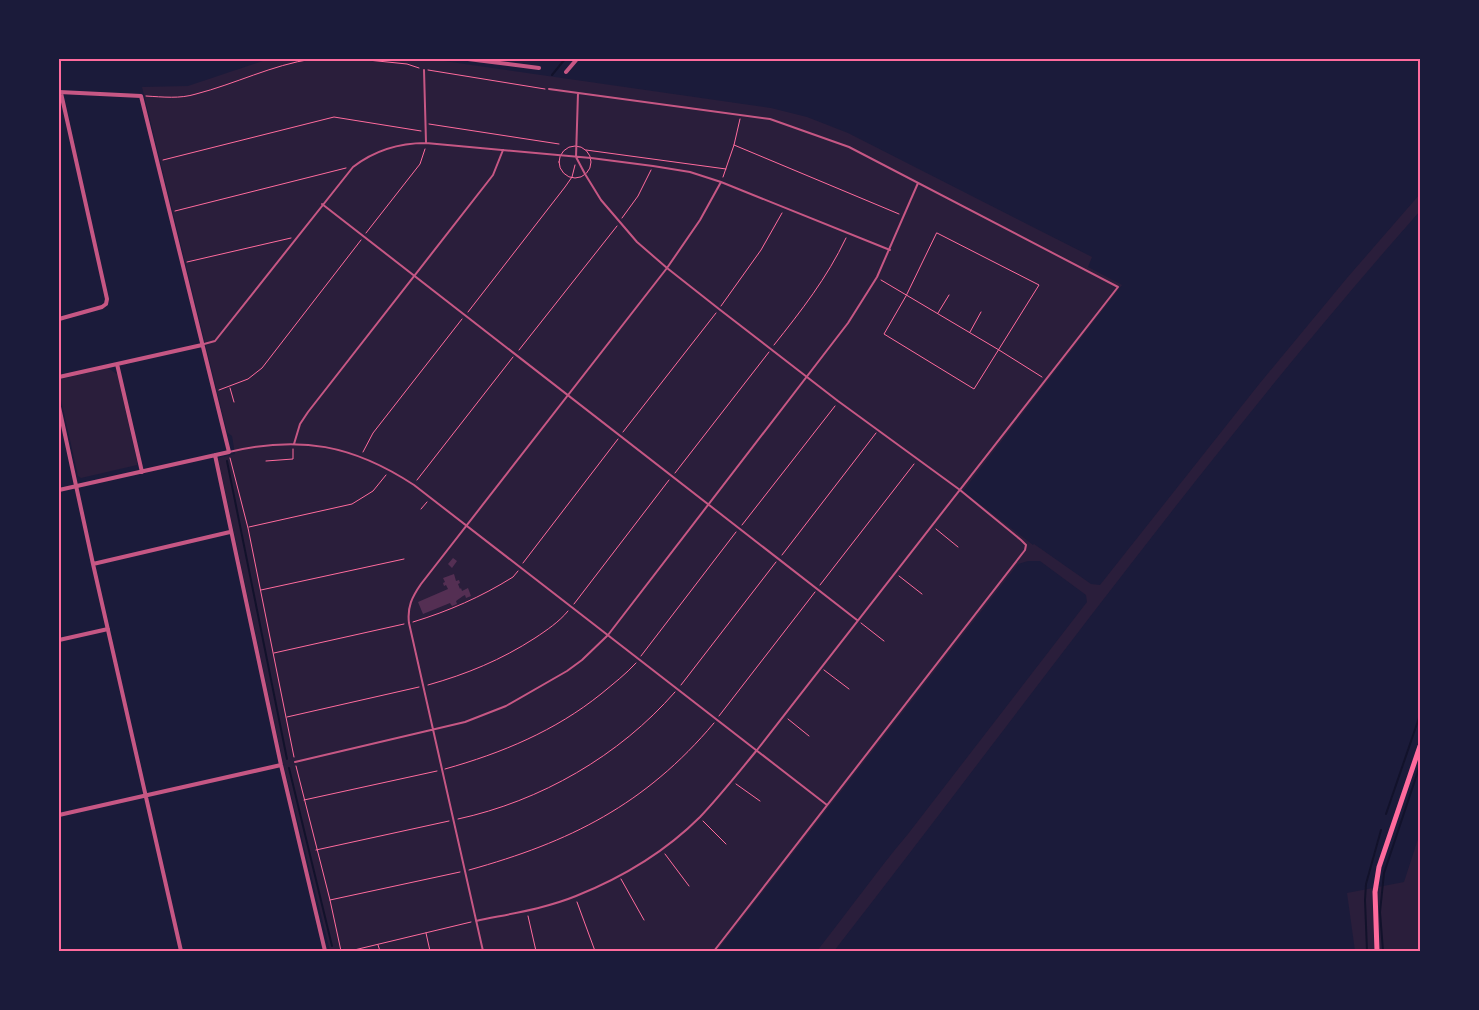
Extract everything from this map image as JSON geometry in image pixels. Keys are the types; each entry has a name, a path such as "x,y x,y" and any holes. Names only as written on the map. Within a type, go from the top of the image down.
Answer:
{"main road":[{"path":"1377,951 1375,892 1379,868 1420,746"}],"street":[{"path":"468,59 539,68"},
{"path":"566,72 577,59"},
{"path":"59,319 106,304 107,299 60,93 141,96 229,452 59,490"},
{"path":"59,376 202,345"},
{"path":"117,364 142,472"},
{"path":"59,407 181,951"},
{"path":"215,456 281,765 325,951"},
{"path":"93,564 230,532"},
{"path":"59,640 108,630"},
{"path":"59,815 281,765"}],"lane":[{"path":"424,70 426,143"},
{"path":"476,921 527,910 575,896 620,876 661,849 699,817 732,781 784,716 1044,379 1118,287 841,144 770,119 549,89"},
{"path":"578,93 576,157 601,200 637,242 667,268 771,349 878,431 960,490 1026,545 1025,550 714,951"},
{"path":"202,345 215,341 353,167 366,157 396,145 426,143 503,150 653,166 690,172 722,182 890,250"},
{"path":"294,444 300,424 308,412 493,175 503,150"},
{"path":"483,951 409,623 408,612 412,596 667,268 700,220 722,182"},
{"path":"295,762 465,722 506,706 530,694 556,679 582,660 608,635 848,323 877,277 918,183"},
{"path":"322,204 857,620"},
{"path":"229,452 262,446 294,444 329,447 361,456 389,469 414,485 827,805"}],"path":[{"path":"150,96 180,97 196,94 275,68 312,59"},
{"path":"358,59 406,64 424,70 549,89"},
{"path":"722,182 734,145 740,116"},
{"path":"157,161 334,117 426,132"},
{"path":"426,124 559,144"},
{"path":"214,391 248,380 262,368 420,164 426,143"},
{"path":"734,145 904,216"},
{"path":"586,150 726,169"},
{"path":"361,456 373,433 572,177 576,157"},
{"path":"414,485 620,223 638,196 653,166"},
{"path":"169,212 353,167"},
{"path":"274,654 442,614 466,604 513,577 719,309 761,250 785,208"},
{"path":"287,717 423,686 462,675 499,659 547,630 565,616 810,299 830,270 848,233"},
{"path":"938,233 1039,285 999,350 974,389 884,334 938,233"},
{"path":"182,263 297,236"},
{"path":"877,277 1044,379"},
{"path":"937,314 949,295"},
{"path":"969,332 981,312"},
{"path":"230,387 234,402"},
{"path":"316,850 454,820 507,805 560,782 612,749 662,707 678,689 878,431"},
{"path":"266,461 293,459 294,444"},
{"path":"229,452 248,528 295,762 330,900 340,951"},
{"path":"330,900 465,871 551,844 603,818 641,793 690,750 717,719 918,459"},
{"path":"248,528 352,504 373,490 389,469"},
{"path":"421,510 430,498"},
{"path":"931,526 958,547"},
{"path":"261,590 404,559"},
{"path":"894,572 922,594"},
{"path":"857,620 884,640"},
{"path":"821,668 849,689"},
{"path":"784,716 809,736"},
{"path":"732,781 760,801"},
{"path":"699,817 726,844"},
{"path":"661,849 689,886"},
{"path":"620,876 644,920"},
{"path":"575,896 595,951"},
{"path":"527,910 536,951"},
{"path":"350,951 476,921"},
{"path":"426,933 430,951"},
{"path":"378,944 380,951"}],"shaded area":[{"path":"269,59 430,59 771,108 807,117 848,133 1092,257 1088,267 1122,285 963,491 1033,545 1091,584 1100,585 1260,383 1420,194 1420,211 1267,391 1194,483 834,951 817,951 1087,602 1086,595 1040,561 1028,561 1018,564 717,951 344,951 343,948 330,951 284,767 218,458 235,454 232,436 227,432 142,87 188,86"},
{"path":"108,368 117,374 118,377 137,465 81,478 78,476 59,391 59,383 61,379"},
{"path":"1420,833 1420,951 1355,951 1347,893 1404,882"}],"building":[{"path":"453,558 457,561 452,568 448,564"},
{"path":"454,574 456,581 459,580 460,589 462,591 468,588 471,596 466,598 465,595 456,601 457,604 452,606 450,603 423,614 418,602 448,589 446,585 444,586 443,578"}],"waterway":[{"path":"552,75 565,59"},
{"path":"227,461 287,759"},
{"path":"1386,814 1420,715"},
{"path":"1383,951 1380,912 1384,873 1420,765"},
{"path":"289,768 332,946"},
{"path":"1367,951 1366,884 1381,830"}]}
